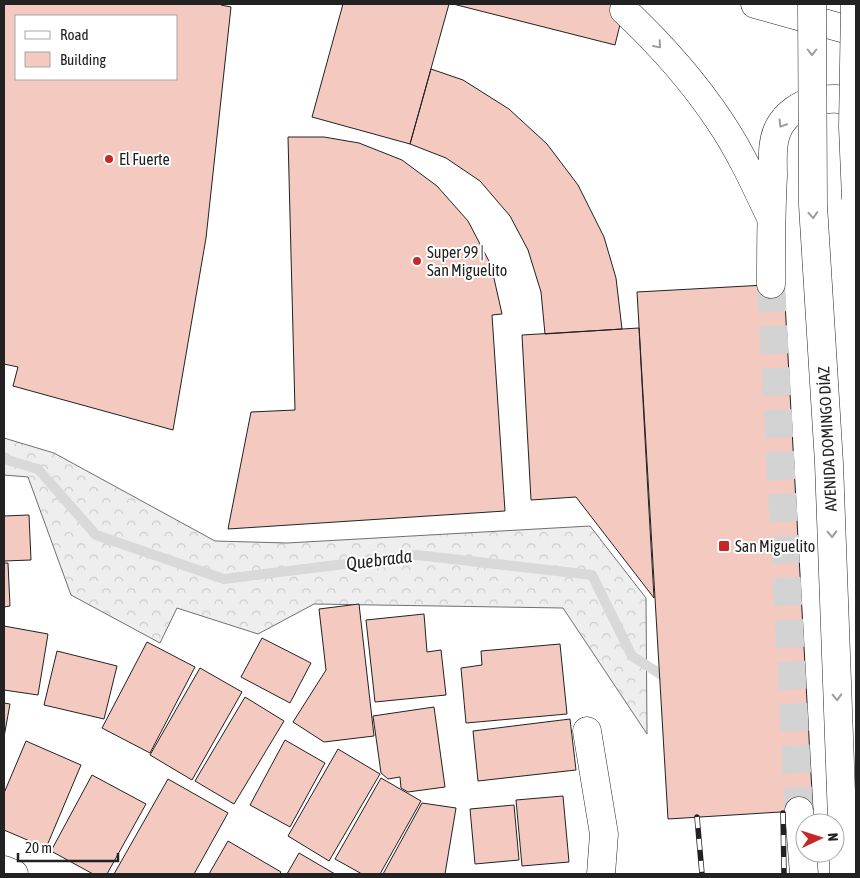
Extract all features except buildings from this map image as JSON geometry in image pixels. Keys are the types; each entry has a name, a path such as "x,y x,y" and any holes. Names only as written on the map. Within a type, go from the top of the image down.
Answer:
{"main road":[{"path":"756,4 856,32"},
{"name":"AVENIDA DOMINGO DÍAZ","path":"812,4 812,205 829,463 844,874"},
{"path":"855,4 853,127 856,199"},
{"path":"624,10 680,69 721,124 746,166 771,218"},
{"path":"771,284 774,143 778,128 786,116 809,102 838,99 856,103"},
{"path":"587,731 604,834 601,874"},
{"path":"799,811 804,874"},
{"path":"4,870 14,874"}],"green space":[{"path":"4,438 54,453 215,541 287,543 590,526 646,598 647,734 563,608 314,604 258,634 177,608 160,643 71,595 28,477 4,475"}],"waterway":[{"name":"Quebrada","path":"4,459 38,469 96,535 224,579 417,555 592,575 632,656 671,681"}],"tunnel":[{"path":"771,284 799,811"}],"railway":[{"path":"851,4 856,5"},
{"path":"783,813 784,874"},
{"path":"697,817 702,874"}],"place":[{"name":"El Fuerte","path":"109,159"},
{"name":"Super 99 | San Miguelito","path":"417,261"},
{"name":"San Miguelito","path":"724,546"}]}
